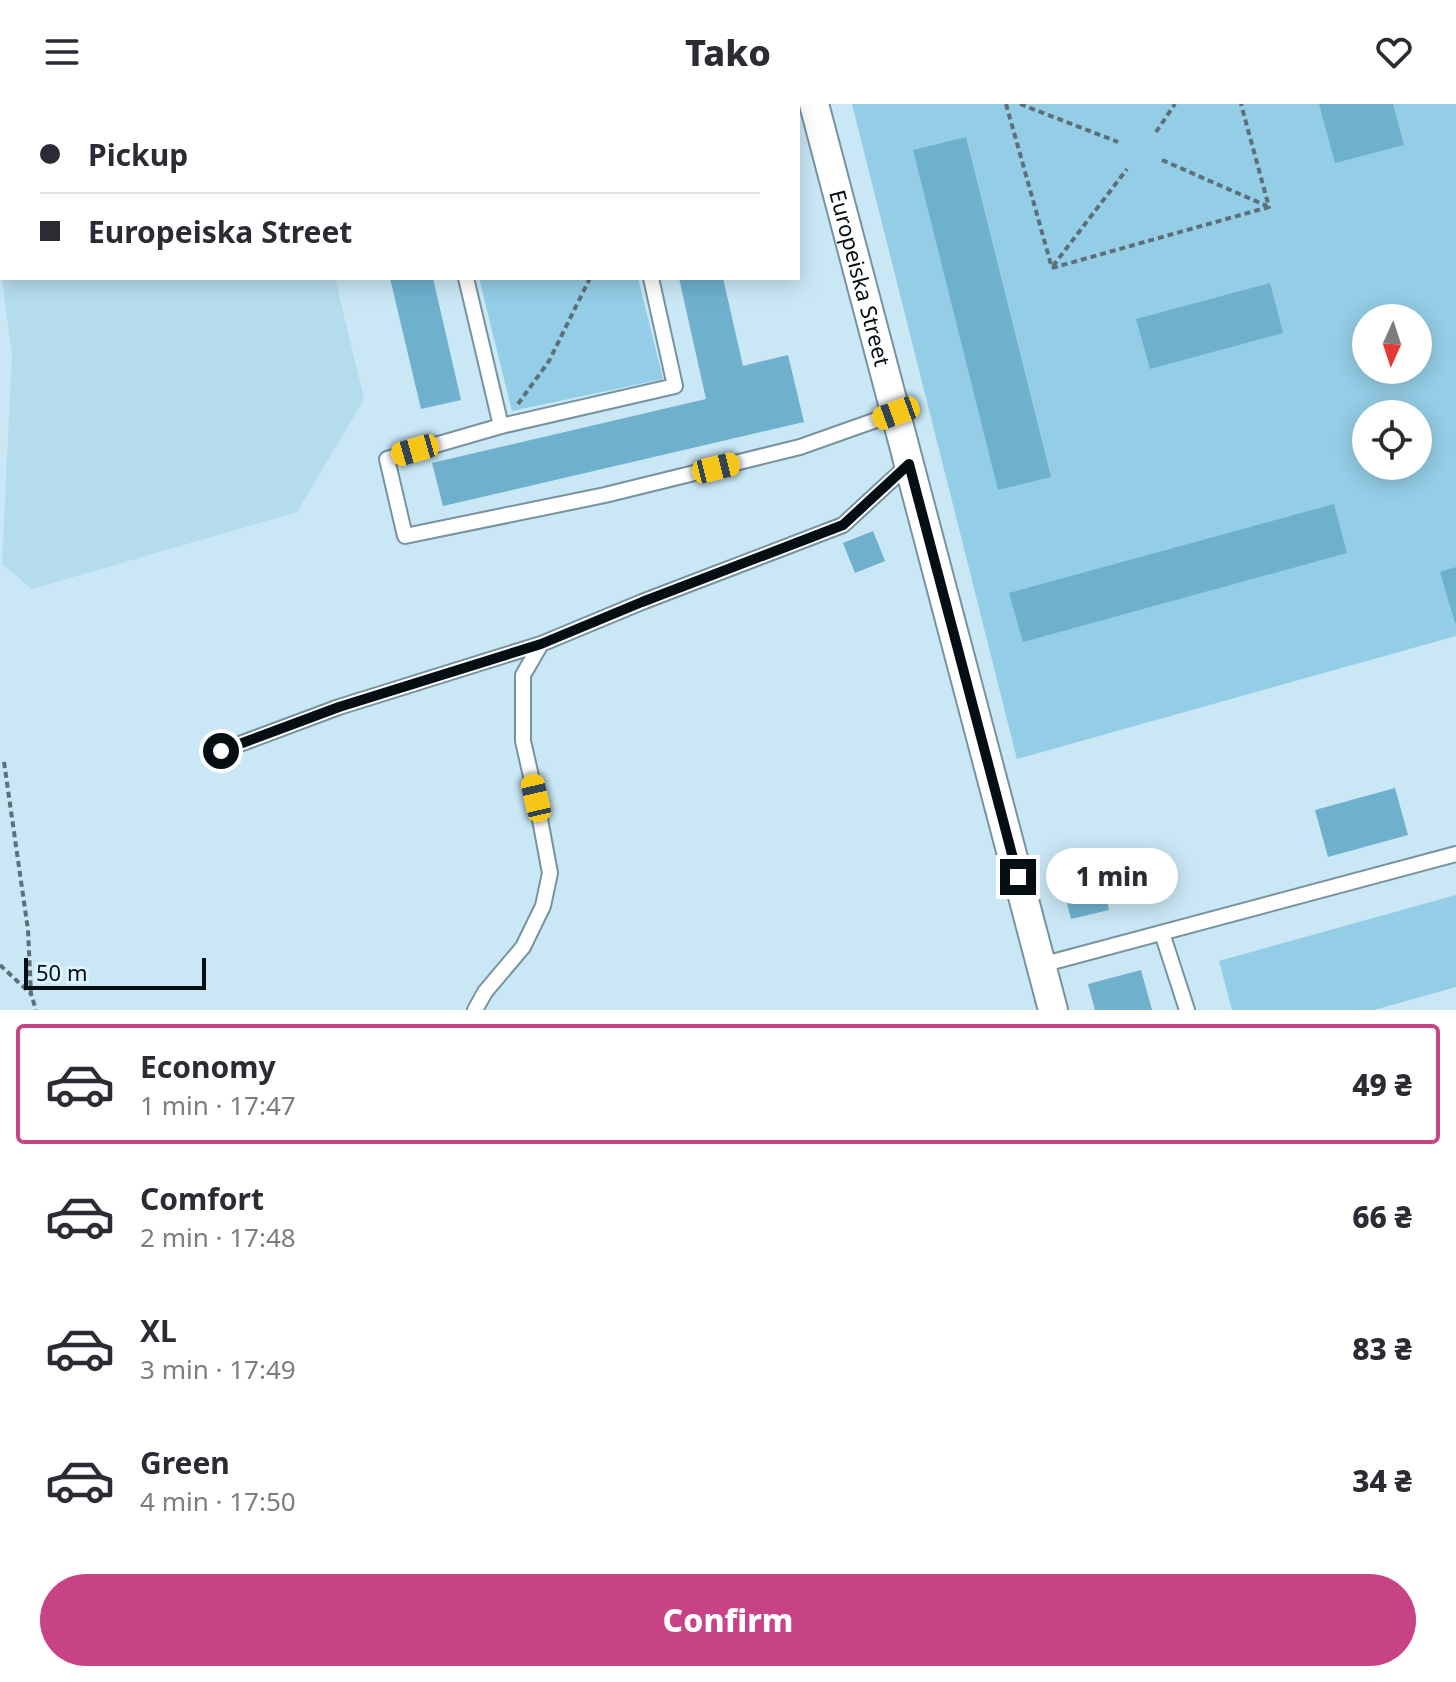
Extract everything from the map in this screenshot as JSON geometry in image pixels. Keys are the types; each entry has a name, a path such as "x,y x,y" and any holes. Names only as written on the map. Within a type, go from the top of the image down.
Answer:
{"street":[{"name":"Europeiska Street","path":"814,104 1053,1010"}],"lane":[{"path":"466,280 501,426"},
{"path":"651,280 675,386 501,426 387,459 405,536 605,495 785,451 896,413"},
{"path":"221,751 339,707 541,644 843,525 909,464"},
{"path":"475,1010 485,992 523,947 543,906 550,873 523,741 523,675 541,644"},
{"path":"1041,965 1456,854"},
{"path":"1162,933 1187,1010"}],"path":[{"path":"1006,104 1052,268"},
{"path":"1020,104 1118,142"},
{"path":"1156,132 1175,104"},
{"path":"1241,104 1269,207"},
{"path":"1162,160 1269,207"},
{"path":"1052,268 1127,169"},
{"path":"1052,268 1269,207"},
{"path":"518,405 549,361 589,280"},
{"path":"4,762 28,930 31,994 36,1010"},
{"path":"0,965 31,994"}],"shaded area":[{"path":"852,104 1456,104 1456,636 1017,759"},
{"path":"2,280 335,280 364,399 297,512 32,589 2,564 12,356"},
{"path":"479,280 638,280 663,379 512,411"},
{"path":"1456,895 1456,987 1374,1010 1232,1010 1219,961"}],"building":[{"path":"1319,104 1393,104 1404,145 1335,163"},
{"path":"966,137 1051,477 998,490 913,150"},
{"path":"390,280 433,280 461,400 421,409"},
{"path":"679,280 723,280 743,366 788,355 804,422 443,506 432,463 706,399"},
{"path":"1270,283 1283,333 1150,369 1136,319"},
{"path":"1334,504 1347,553 1023,642 1009,593"},
{"path":"873,531 885,561 855,573 843,543"},
{"path":"1456,567 1456,623 1455,623 1440,572"},
{"path":"1395,788 1408,835 1328,857 1315,810"},
{"path":"1099,866 1109,910 1071,919 1060,876"},
{"path":"1141,970 1152,1010 1095,1010 1088,984"}],"route":[{"path":"221,751 339,707 541,644 843,525 909,464 1018,877"}]}
